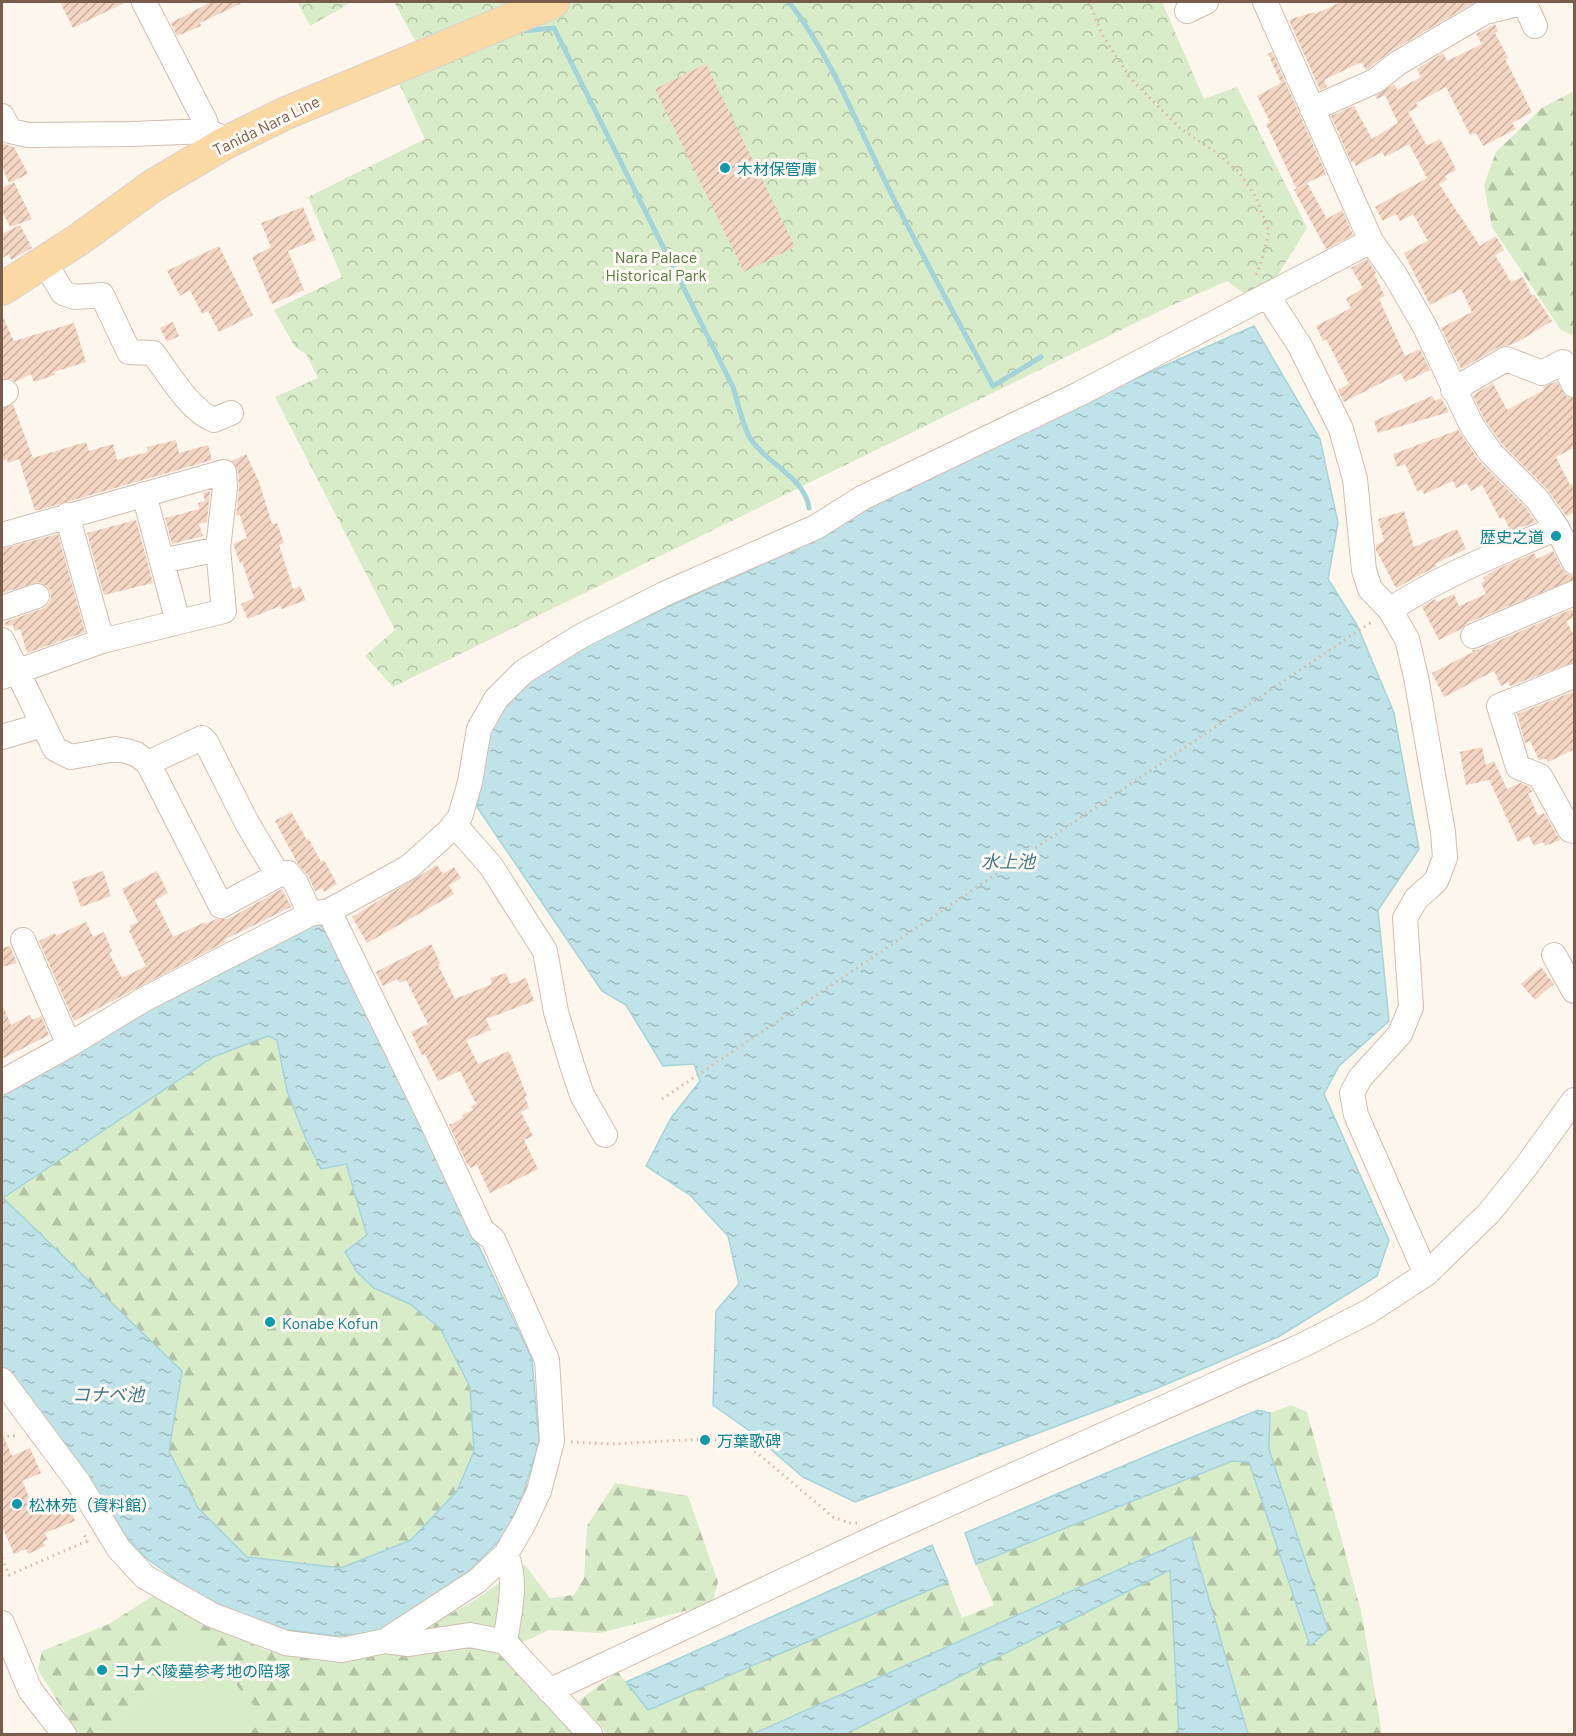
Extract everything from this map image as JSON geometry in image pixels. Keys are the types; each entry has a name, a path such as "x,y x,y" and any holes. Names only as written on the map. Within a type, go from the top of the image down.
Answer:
{"main road":[{"name":"Tanida Nara Line","path":"2,289 154,185 213,131 286,113 553,2"}],"street":[{"path":"4,127 27,135 213,131 144,2"},
{"path":"1265,2 1371,241 1395,275 1425,327 1453,390 1482,441 1530,491 1557,528 1575,562"},
{"path":"1312,108 1375,81 1398,63 1485,12 1525,2 1535,26"},
{"path":"2,1082 143,1000 409,867 460,817 470,782 479,729 496,699 523,672 581,636 664,594 816,527 862,498 1079,394 1371,241"},
{"path":"44,261 63,293 75,297 102,295 129,352 153,353 184,395 205,416 214,420 231,412"},
{"path":"1263,298 1300,346 1341,429 1355,479 1364,570 1370,589 1390,610 1407,639 1416,677 1443,832 1445,858 1436,881 1416,899 1405,918 1411,1007 1400,1034 1360,1078 1352,1093 1356,1115 1426,1274"},
{"path":"1453,390 1506,359 1542,373 1563,362 1575,385"},
{"path":"2,535 224,472 225,488 218,549 224,611 102,641 9,673"},
{"path":"144,494 178,622"},
{"path":"67,515 102,641"},
{"path":"1390,610 1413,594 1459,571 1557,528"},
{"path":"162,561 218,549"},
{"path":"1473,636 1575,593"},
{"path":"2,608 36,596"},
{"path":"2,640 9,673 43,725 55,749 71,757 115,749 136,754 148,763 220,906 278,875 288,873 320,913 430,1118 482,1230 493,1239 548,1360 552,1441 539,1491 524,1523 506,1554 477,1581 385,1641"},
{"path":"1575,676 1499,706 1518,767 1540,776 1570,830 1575,831"},
{"path":"2,737 43,725"},
{"path":"148,763 202,738 247,823 278,875"},
{"path":"454,824 491,866 545,951 556,1012 572,1065 582,1095 605,1135"},
{"path":"23,940 69,1045"},
{"path":"1554,955 1575,991"},
{"path":"549,1691 880,1535 1303,1345 1368,1312 1426,1274 1489,1213 1575,1100"},
{"path":"2,1380 78,1482 119,1549 146,1577 212,1615 285,1643 342,1650 385,1641 409,1644 470,1635 505,1642 591,1734"},
{"path":"505,1642 513,1579 506,1554"},
{"path":"2,1623 30,1690 64,1734"}],"path":[{"path":"1089,2 1102,34 1130,78 1181,129 1214,151 1238,171 1256,196 1269,231 1264,254 1253,283 1263,298"},
{"path":"662,1099 1390,610"},
{"path":"2,1439 12,1435 23,1439 16,1430"},
{"path":"552,1441 610,1444 705,1440 740,1443 756,1452 833,1517 849,1523 862,1523"},
{"path":"2,1558 9,1575 87,1541 79,1522"}],"green space":[{"path":"297,2 352,2 310,26"},
{"name":"Nara Palace Historical Park","path":"394,2 1162,2 1204,99 1237,87 1307,228 1270,288 1250,298 1227,281 1166,308 393,687 365,656 395,630 275,397 318,378 306,354 295,347 274,310 342,277 308,197 425,139 396,77 427,63"},
{"path":"1574,91 1574,336 1561,330 1492,227 1484,185 1496,152 1542,108"},
{"path":"268,1036 277,1039 287,1091 321,1169 345,1164 367,1235 345,1252 357,1272 374,1288 410,1304 440,1328 470,1387 474,1451 457,1491 412,1540 342,1568 247,1557 197,1508 169,1451 182,1371 3,1198 213,1057"},
{"path":"1291,1405 1307,1412 1362,1615 1382,1734 1248,1734 1191,1538 754,1734 607,1734 578,1701 618,1672 648,1710 948,1582 962,1618 994,1605 976,1564 1232,1461 1249,1462 1309,1645 1267,1444 1270,1413"},
{"path":"615,1483 688,1496 718,1582 712,1604 600,1633 549,1630 519,1644 527,1656 491,1626 414,1634 472,1602 525,1565 550,1598 574,1595 584,1578 587,1526"},
{"path":"1171,1570 1179,1734 846,1734"},
{"path":"159,1592 207,1623 267,1651 324,1659 484,1641 499,1649 583,1734 247,1734 265,1719 150,1666 162,1681 98,1734 78,1734 38,1670 42,1651 109,1624"},
{"path":"192,1632 265,1719 247,1734 98,1734 162,1681 150,1667"}],"water":[{"name":"水上池","path":"1254,326 1320,439 1338,523 1328,579 1357,625 1394,713 1419,849 1378,910 1389,1021 1339,1066 1324,1094 1389,1240 1377,1276 1278,1337 1155,1389 855,1502 803,1477 747,1429 713,1405 716,1311 739,1284 728,1236 690,1195 646,1166 671,1118 700,1081 694,1064 663,1066 626,1005 602,991 477,807 487,733 528,680 602,637 820,538 865,507 1085,401"},
{"name":"コナベ池","path":"307,921 329,928 532,1359 539,1442 523,1495 507,1532 452,1589 379,1633 336,1636 281,1629 241,1616 191,1590 146,1558 119,1529 82,1473 2,1368 2,1092","holes":["268,1036 277,1040 287,1091 321,1169 346,1164 367,1235 345,1252 357,1272 374,1288 410,1304 440,1328 470,1387 474,1451 457,1491 411,1540 341,1568 247,1557 198,1508 169,1451 182,1371 3,1198 213,1057"]},
{"path":"1258,1410 1270,1413 1269,1449 1328,1630 1310,1646 1249,1462 1232,1461 976,1564 965,1533"},
{"path":"1191,1537 1248,1734 1179,1734 1170,1570 846,1734 753,1734"},
{"path":"932,1545 948,1582 648,1710 626,1682"}],"building":[{"path":"60,2 126,2 73,28"},
{"path":"211,2 244,2 200,23 201,26 177,36 171,23"},
{"path":"1341,2 1475,2 1391,51 1368,69 1366,70 1361,62 1324,80 1327,87 1320,90 1289,20 1314,12 1315,14"},
{"path":"1495,24 1498,31 1495,33 1508,58 1505,59 1532,112 1512,123 1516,129 1483,146 1476,133 1470,135 1446,87 1416,103 1418,107 1408,112 1427,146 1440,139 1453,163 1456,170 1445,176 1447,180 1439,184 1480,246 1496,236 1504,250 1495,255 1511,282 1523,277 1532,296 1534,294 1552,321 1521,340 1499,347 1461,369 1441,328 1472,312 1461,289 1430,305 1404,253 1428,241 1413,214 1400,221 1396,214 1383,221 1375,207 1427,178 1409,144 1385,157 1382,152 1356,166 1353,161 1351,162 1331,116 1354,106 1372,139 1398,123 1385,95 1377,99 1375,96 1394,84 1397,90 1421,77 1417,69 1443,53 1447,61 1482,44 1476,34"},
{"path":"1272,52 1326,174 1296,188 1266,124 1270,122 1257,96 1281,83 1268,54"},
{"name":"木材保管庫","path":"706,64 795,247 744,272 655,89"},
{"path":"2,143 14,147 28,174 9,183 2,167"},
{"path":"14,182 32,219 10,227 2,211 2,188"},
{"path":"1307,183 1327,219 1342,210 1353,235 1326,249 1294,190"},
{"path":"303,207 316,240 288,251 304,290 272,304 252,257 271,247 261,223"},
{"path":"20,225 32,248 11,260 9,254 2,258 2,234"},
{"path":"219,246 253,315 219,332 208,311 202,314 190,290 180,296 167,271"},
{"path":"1367,259 1376,273 1374,274 1385,296 1379,299 1405,356 1420,349 1430,370 1405,382 1401,373 1344,402 1338,390 1349,384 1326,339 1323,341 1316,326 1351,308 1346,299 1363,288 1351,268"},
{"path":"2,315 14,341 74,323 86,362 54,372 55,375 34,382 31,374 15,382 11,379 2,379"},
{"path":"173,322 179,336 167,342 160,328"},
{"path":"1557,381 1566,396 1575,399 1575,447 1556,457 1570,485 1575,483 1575,512 1566,516 1547,489 1502,444 1484,419 1473,395 1493,383 1507,410 1544,390 1543,387"},
{"path":"1432,396 1435,401 1441,398 1449,412 1378,433 1374,421"},
{"path":"13,404 33,458 86,442 89,451 113,444 117,460 148,452 147,447 176,440 179,453 208,445 212,460 35,511 19,459 8,463 7,459 2,461 2,409"},
{"path":"1458,430 1479,461 1526,508 1535,522 1511,532 1504,517 1500,519 1482,485 1471,491 1467,483 1456,488 1453,481 1424,494 1422,489 1417,491 1405,464 1397,467 1393,454"},
{"path":"246,454 259,482 272,524 277,523 284,543 279,545 293,589 300,586 306,600 282,609 280,606 248,619 241,604 254,598 242,562 240,563 233,544 247,538 240,515 236,516 238,471 232,461"},
{"path":"210,491 207,522 199,524 203,536 172,544 165,518 199,509 198,503 205,501 203,493"},
{"path":"1404,511 1414,547 1457,529 1466,549 1435,564 1437,566 1396,588 1376,550 1376,545 1384,541 1378,519"},
{"path":"136,520 153,583 104,595 87,533"},
{"path":"58,534 85,632 27,653 20,629 14,631 13,625 6,626 5,622 42,609 48,605 51,592 47,586 39,582 2,593 2,549"},
{"path":"1553,551 1562,569 1575,579 1467,623 1461,629 1439,640 1422,607 1435,599 1437,602 1454,594 1459,606 1486,594 1481,583 1485,581 1483,578 1495,570 1534,553 1537,559"},
{"path":"1575,608 1575,617 1566,621 1575,637 1575,662 1510,686 1508,682 1501,686 1494,671 1444,697 1432,673 1473,652 1472,650"},
{"path":"1575,691 1575,749 1548,762 1546,759 1539,760 1530,741 1525,743 1517,714"},
{"path":"1482,747 1486,765 1494,761 1507,789 1520,783 1530,787 1532,792 1528,793 1538,816 1544,813 1560,840 1545,846 1543,842 1534,846 1529,836 1518,842 1489,780 1466,785 1460,752"},
{"path":"291,812 321,862 324,860 337,884 324,892 322,888 315,891 275,821"},
{"path":"437,865 443,874 454,867 461,878 449,885 454,894 367,943 352,917"},
{"path":"103,871 111,896 81,907 72,882"},
{"path":"157,871 168,893 155,900 173,937 205,922 206,924 216,919 228,919 282,889 291,907 224,940 225,942 74,1021 39,941 86,922 93,937 104,932 112,951 109,953 122,978 146,966 129,931 130,926 138,922 122,889"},
{"path":"431,944 440,963 438,965 455,999 492,984 490,978 506,973 510,984 526,978 534,1001 486,1019 491,1030 466,1040 478,1064 509,1051 527,1096 525,1097 529,1108 521,1112 533,1136 524,1140 538,1169 490,1193 477,1165 471,1168 467,1164 449,1125 463,1118 462,1115 473,1110 471,1106 476,1104 460,1071 438,1081 411,1032 428,1024 406,980 400,983 397,979 383,986 376,972"},
{"path":"10,946 17,963 2,967 2,948"},
{"path":"1541,967 1554,984 1535,1000 1521,984"},
{"path":"2,1004 11,1025 30,1015 33,1020 41,1016 49,1035 2,1059"},
{"name":"松林苑（資料館）","path":"2,1433 12,1456 30,1448 41,1473 22,1481 35,1510 65,1497 75,1521 45,1533 48,1540 43,1542 45,1546 28,1554 26,1549 14,1554 2,1526"}],"waterway":[{"path":"789,2 818,44 899,209 993,386 1041,357"},
{"path":"521,31 554,28 733,387 749,436 759,449 801,488 809,508"}],"place":[{"name":"木材保管庫","path":"725,168"},
{"name":"歴史之道","path":"1556,536"},
{"name":"Konabe Kofun","path":"270,1322"},
{"name":"万葉歌碑","path":"705,1440"},
{"name":"松林苑（資料館）","path":"17,1504"},
{"name":"コナベ陵墓参考地の陪塚","path":"102,1670"}]}
